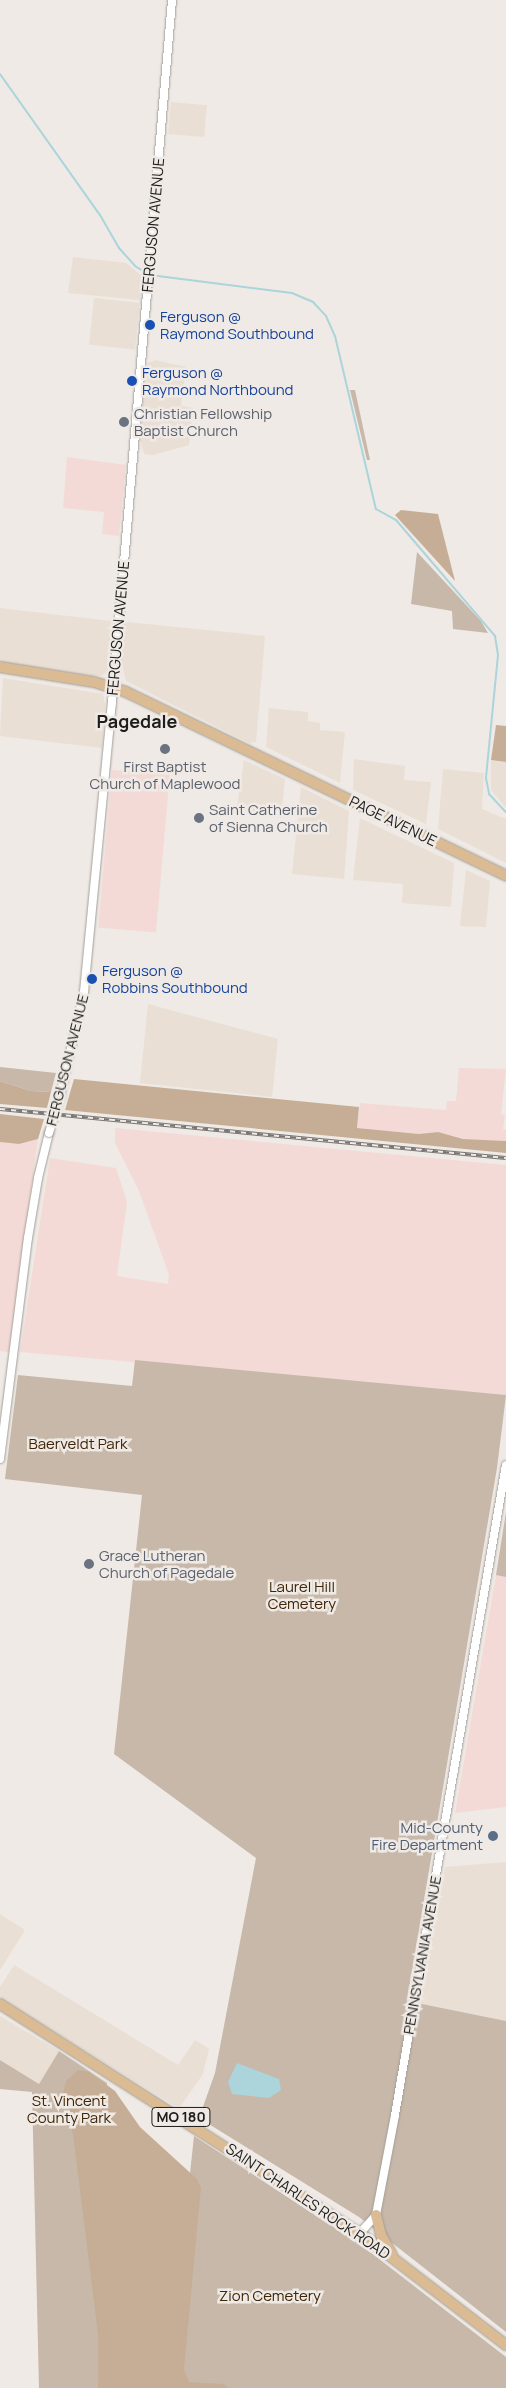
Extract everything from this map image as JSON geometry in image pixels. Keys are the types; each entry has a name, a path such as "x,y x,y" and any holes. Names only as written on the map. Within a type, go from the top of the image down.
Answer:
{"main road":[{"name":"PAGE AVENUE","path":"0,667 113,687 506,876"},
{"name":"SAINT CHARLES ROCK ROAD","path":"0,2004 360,2234 506,2345"},
{"path":"376,2215 380,2235 395,2260"}],"street":[{"name":"FERGUSON AVENUE","path":"0,1459 30,1229 49,1134 60,1096 84,992 113,687 172,0"},
{"name":"PENNSYLVANIA AVENUE","path":"376,2215 506,1465"},
{"path":"360,2234 376,2215"}],"shaded area":[{"path":"171,102 207,105 204,137 168,134"},
{"path":"73,257 126,263 142,276 140,300 68,293"},
{"path":"94,298 140,303 135,350 89,345"},
{"path":"156,360 186,367 181,406 193,408 189,445 153,455 144,454 140,440 147,363"},
{"path":"67,457 126,465 119,536 102,534 104,512 63,508"},
{"path":"401,510 438,514 455,581 395,515"},
{"path":"0,608 111,621 108,671 101,676 86,675 0,662"},
{"path":"127,622 265,636 256,742 249,743 126,681 121,661 123,625"},
{"path":"3,678 103,694 105,705 102,748 0,736"},
{"path":"269,708 308,712 308,721 320,723 320,730 345,732 340,783 266,747"},
{"path":"496,725 506,726 506,762 491,760"},
{"path":"354,759 405,766 404,780 431,782 426,824 353,790"},
{"path":"244,760 285,779 281,818 236,813"},
{"path":"491,760 506,762 506,808 491,790"},
{"path":"443,769 484,773 482,809 506,819 506,863 438,829"},
{"path":"112,770 170,775 156,932 98,927"},
{"path":"301,787 349,811 344,879 292,874"},
{"path":"360,818 454,863 451,907 402,903 403,884 353,880"},
{"path":"466,870 490,881 486,927 460,926"},
{"path":"148,1004 278,1039 272,1097 140,1083"},
{"path":"459,1068 506,1069 501,1114 505,1115 503,1129 506,1130 506,1141 463,1139 438,1132 419,1134 357,1128 360,1103 446,1110 447,1101 456,1101"},
{"path":"74,1079 359,1107 357,1128 419,1134 438,1132 463,1139 506,1141 506,1153 65,1110"},
{"path":"0,1081 31,1091 51,1092 47,1108 0,1104"},
{"path":"0,1114 44,1119 38,1139 19,1144 0,1142"},
{"path":"115,1128 506,1165 506,1395 20,1352 50,1158 116,1168 127,1202 117,1276 168,1284 169,1275 139,1191 115,1143"},
{"path":"38,1139 9,1352 0,1351 0,1142 19,1144"},
{"path":"496,1575 506,1577 506,1807 455,1813"},
{"path":"506,1862 506,2021 420,2004 445,1867"},
{"path":"0,1914 25,1930 0,1970"},
{"path":"14,1965 178,2065 195,2040 209,2049 203,2074 180,2107 175,2106 0,1998 0,1987"},
{"path":"0,2016 59,2051 39,2084 0,2060"},
{"path":"78,2070 89,2072 115,2091 140,2127 197,2179 201,2188 184,2369 189,2382 223,2384 229,2388 98,2388 98,2335 69,2104 63,2094 66,2081"}],"green space":[{"path":"350,390 355,390 370,460 367,460"},
{"path":"417,552 481,621 488,633 453,629 452,611 411,604"},
{"path":"0,1067 56,1073 51,1092 31,1091 0,1081"},
{"name":"Laurel Hill Cemetery","path":"135,1360 506,1395 497,1468 407,2001 506,2021 506,2332 359,2217 199,2118 215,2073 256,1858 114,1754 142,1495 5,1479 18,1375 132,1386"},
{"path":"506,1512 506,1577 496,1575"},
{"name":"St. Vincent County Park","path":"59,2051 107,2083 102,2388 39,2388 32,2092 0,2089 0,2060 39,2084"},
{"name":"Zion Cemetery","path":"194,2136 361,2245 506,2357 506,2388 167,2388"}],"water":[{"path":"237,2063 279,2079 281,2090 269,2098 232,2094 228,2082"}],"waterway":[{"path":"0,74 100,215 119,248 135,266 146,273"},
{"path":"150,275 292,293 313,302 326,316 335,336 376,509 396,520 495,636 498,655 486,778 489,794 506,812"}],"railway":[{"path":"0,1109 506,1158"}],"place":[{"name":"Ferguson @ Raymond Southbound","path":"150,325"},
{"name":"Ferguson @ Raymond Northbound","path":"132,381"},
{"name":"Christian Fellowship Baptist Church","path":"124,422"},
{"name":"First Baptist Church of Maplewood","path":"165,749"},
{"name":"Saint Catherine of Sienna Church","path":"199,818"},
{"name":"Ferguson @ Robbins Southbound","path":"92,979"},
{"name":"Grace Lutheran Church of Pagedale","path":"89,1564"},
{"name":"Mid-County Fire Department","path":"493,1836"}],"district":[{"name":"Pagedale","path":"137,721"}],"park label":[{"name":"Baerveldt Park","path":"78,1444"}]}
